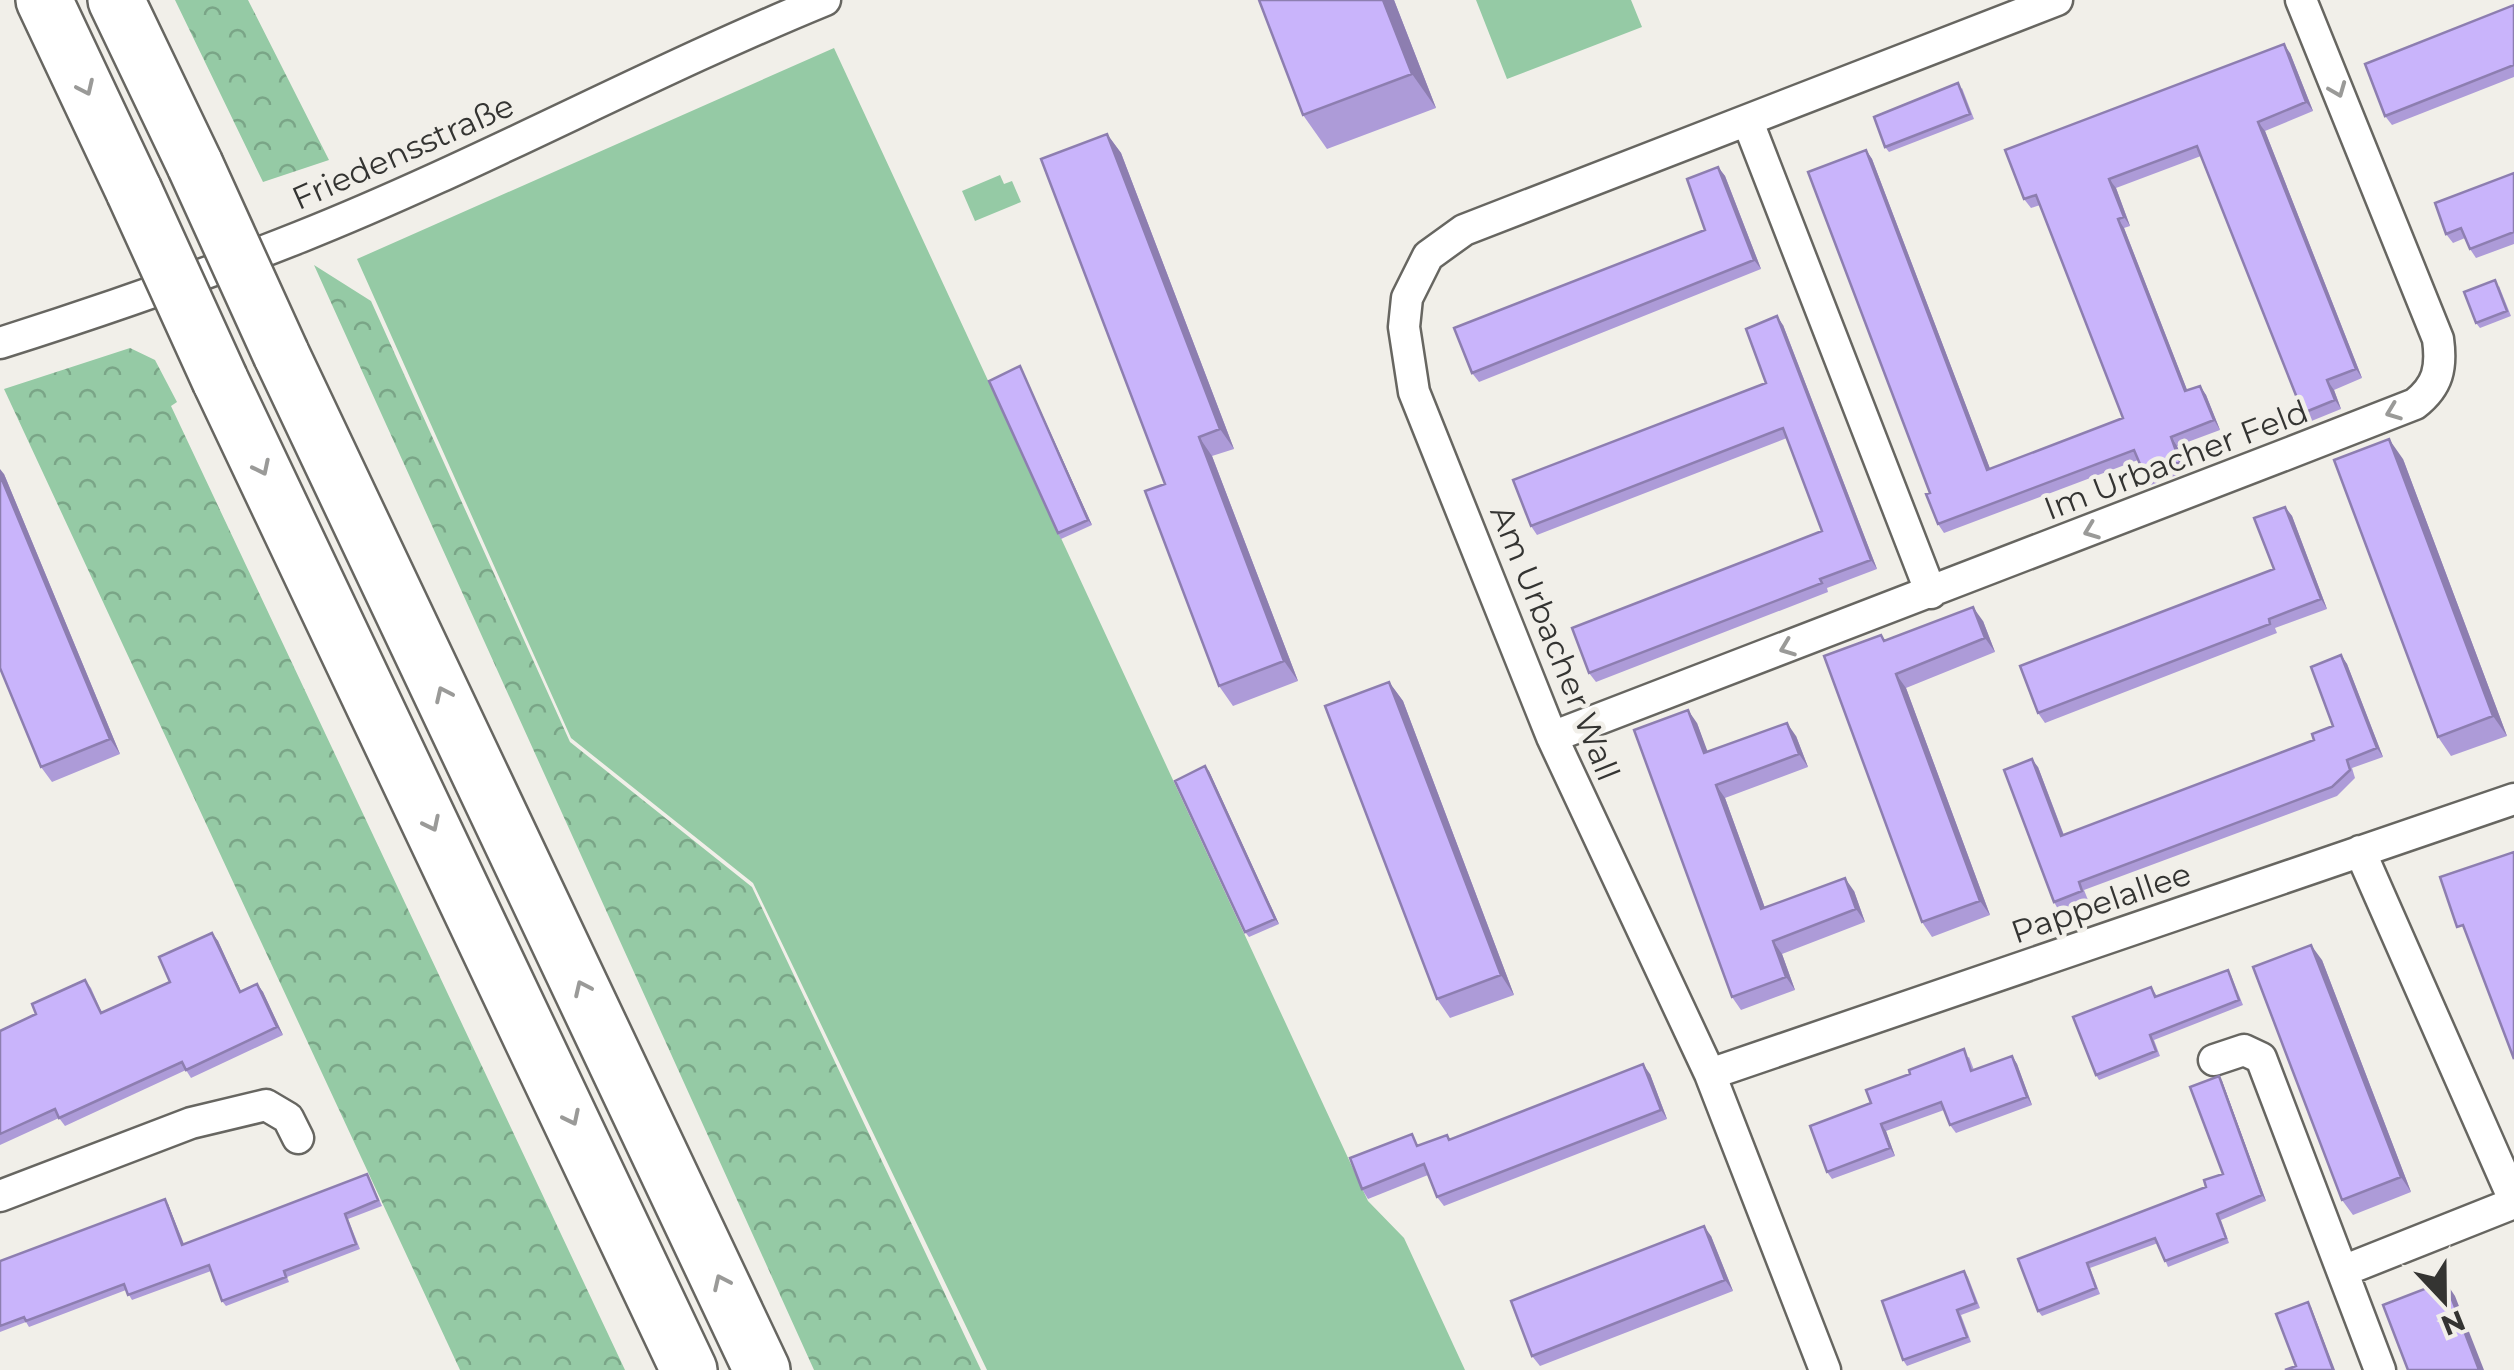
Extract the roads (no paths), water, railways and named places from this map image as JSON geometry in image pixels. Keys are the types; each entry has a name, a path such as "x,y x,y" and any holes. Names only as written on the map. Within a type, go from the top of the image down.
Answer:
{"highway":[{"path":"44,0 689,1370"},
{"path":"116,0 762,1370"}],"street":[{"name":"Friedensstraße","path":"0,343 302,236 735,37 825,0"},
{"name":"Am Urbacher Wall","path":"1825,1370 1710,1074 1552,737 1414,392 1404,327 1408,298 1428,256 1464,230 2057,0"},
{"name":"Im Urbacher Feld","path":"1552,737 2414,404 2429,393 2441,362 2438,340 2302,0"},
{"path":"1748,122 1931,593"},
{"name":"Pappelallee","path":"1710,1074 2514,799"},
{"path":"2342,1271 2514,1201 2360,851"},
{"path":"2214,1060 2244,1050 2261,1058 2380,1370"},
{"path":"0,1196 190,1124 266,1106 288,1118 298,1138"}]}
